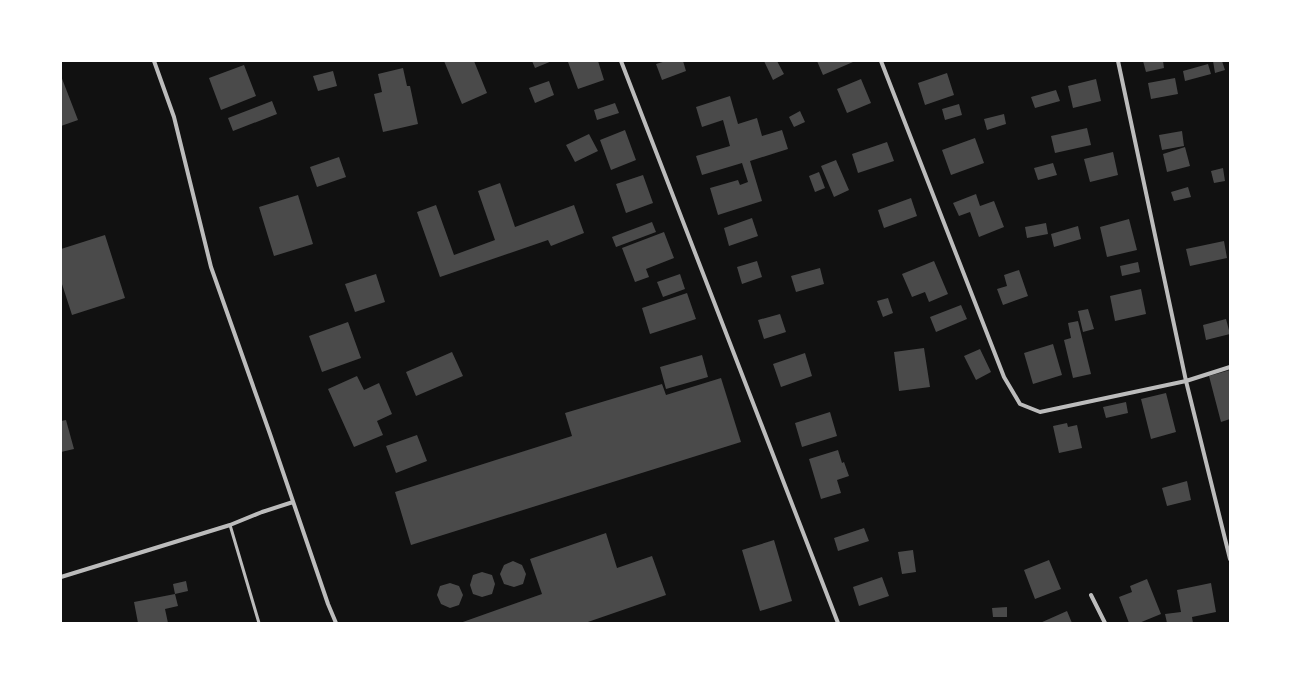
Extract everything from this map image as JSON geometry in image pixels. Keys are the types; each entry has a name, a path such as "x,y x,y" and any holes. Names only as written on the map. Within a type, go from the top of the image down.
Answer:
{"street":[{"path":"154,61 174,117 211,267 328,604 336,623"},
{"path":"621,61 838,623"},
{"path":"881,61 1004,377 1020,404 1040,412 1186,381 1230,367"},
{"path":"1118,61 1186,381 1230,560"},
{"path":"61,576 230,525 262,512 293,502"},
{"path":"1091,595 1105,623"}],"lane":[{"path":"230,525 259,623"}],"building":[{"path":"444,61 474,61 487,93 462,104"},
{"path":"532,61 552,61 535,68"},
{"path":"598,61 604,80 578,89 568,62"},
{"path":"666,61 683,61 686,71 662,80 656,64"},
{"path":"764,61 777,61 784,74 773,80"},
{"path":"817,61 853,61 853,62 823,75"},
{"path":"1143,61 1163,61 1164,68 1146,72"},
{"path":"1213,61 1222,61 1225,70 1215,73"},
{"path":"1208,64 1211,74 1185,81 1183,71"},
{"path":"244,65 256,96 221,110 209,78"},
{"path":"403,68 407,86 410,86 418,124 383,132 374,94 382,92 378,74"},
{"path":"333,71 337,86 318,91 313,76"},
{"path":"947,73 954,95 925,105 918,83"},
{"path":"61,76 78,120 61,126"},
{"path":"1175,78 1178,94 1151,99 1148,83"},
{"path":"861,79 871,103 847,113 837,89"},
{"path":"1096,79 1101,101 1073,108 1068,86"},
{"path":"549,81 554,95 535,103 529,88"},
{"path":"1056,90 1060,101 1035,108 1031,97"},
{"path":"730,96 738,124 757,118 762,136 782,130 788,149 750,161 762,201 718,215 710,188 738,180 740,185 748,182 742,163 702,175 696,156 730,146 723,120 702,127 696,107"},
{"path":"272,101 277,114 233,131 228,118"},
{"path":"615,103 619,113 597,120 594,110"},
{"path":"959,104 962,115 945,120 942,109"},
{"path":"800,111 805,122 794,127 789,117"},
{"path":"1004,114 1006,124 987,130 984,119"},
{"path":"1087,128 1091,145 1055,153 1051,136"},
{"path":"625,130 636,160 611,170 600,140"},
{"path":"1182,131 1184,146 1162,150 1159,135"},
{"path":"589,134 598,151 575,162 566,145"},
{"path":"975,138 984,163 951,175 942,150"},
{"path":"887,142 894,161 858,173 852,154"},
{"path":"1185,147 1190,166 1167,172 1163,154"},
{"path":"1113,152 1118,175 1090,182 1084,159"},
{"path":"339,157 346,177 317,187 310,167"},
{"path":"836,160 849,190 834,197 821,166"},
{"path":"1053,163 1057,175 1038,180 1034,168"},
{"path":"1223,168 1225,181 1214,183 1211,171"},
{"path":"819,172 825,188 815,192 809,176"},
{"path":"643,175 653,203 626,213 616,184"},
{"path":"500,183 515,227 574,205 584,233 551,246 548,240 440,277 417,212 436,205 454,255 495,240 478,191"},
{"path":"1188,187 1191,197 1174,201 1171,192"},
{"path":"976,194 980,206 994,201 1004,227 979,237 970,212 959,216 953,203"},
{"path":"298,195 313,244 274,256 259,207"},
{"path":"911,198 917,216 884,228 878,210"},
{"path":"752,218 758,236 729,246 724,228"},
{"path":"1129,219 1137,250 1107,257 1100,227"},
{"path":"652,222 656,232 616,247 612,237"},
{"path":"1046,223 1048,234 1027,238 1025,227"},
{"path":"1078,226 1081,239 1054,247 1051,234"},
{"path":"664,232 674,258 646,269 649,277 635,282 622,248"},
{"path":"105,235 125,298 72,315 61,281 61,249"},
{"path":"1224,241 1227,258 1190,266 1186,249"},
{"path":"757,261 762,277 742,284 737,267"},
{"path":"934,261 948,294 929,302 925,292 912,297 902,274"},
{"path":"1138,262 1140,272 1122,276 1120,266"},
{"path":"820,268 824,284 796,292 791,276"},
{"path":"1019,270 1028,296 1003,305 997,289 1007,286 1004,275"},
{"path":"376,274 385,302 355,312 345,284"},
{"path":"680,274 685,289 663,297 657,282"},
{"path":"1141,289 1146,314 1115,321 1110,296"},
{"path":"687,293 696,319 650,334 642,308"},
{"path":"888,298 893,313 883,317 877,301"},
{"path":"961,305 967,319 936,332 930,317"},
{"path":"1088,309 1094,329 1083,332 1078,311"},
{"path":"780,314 786,332 764,339 758,320"},
{"path":"1226,319 1230,334 1206,340 1203,325"},
{"path":"1078,321 1091,374 1073,378 1064,340 1071,338 1068,323"},
{"path":"348,322 361,358 322,372 309,336"},
{"path":"1053,344 1062,375 1033,384 1024,353"},
{"path":"924,348 930,387 899,391 894,352"},
{"path":"980,349 991,372 976,380 964,356"},
{"path":"452,352 463,376 416,396 406,372"},
{"path":"805,353 812,376 781,387 773,364"},
{"path":"702,355 708,377 666,389 660,367"},
{"path":"1230,370 1230,419 1221,422 1209,376"},
{"path":"357,376 364,390 379,383 392,414 377,421 383,435 354,447 328,389"},
{"path":"721,378 741,442 411,545 395,492 572,436 565,413 662,384 666,395"},
{"path":"1166,393 1176,432 1151,439 1141,399"},
{"path":"1126,402 1128,413 1106,418 1103,407"},
{"path":"830,412 837,436 802,447 795,423"},
{"path":"66,420 74,449 61,452 61,421"},
{"path":"1067,423 1068,427 1077,425 1082,448 1059,453 1053,426"},
{"path":"417,435 427,461 396,473 386,446"},
{"path":"838,450 842,463 844,462 849,476 837,480 841,493 821,499 809,459"},
{"path":"1187,481 1191,500 1167,506 1162,488"},
{"path":"864,528 869,541 838,551 834,538"},
{"path":"606,533 617,568 652,556 666,595 585,623 460,623 542,594 530,559"},
{"path":"774,540 792,601 760,611 742,550"},
{"path":"913,550 916,572 902,574 898,552"},
{"path":"1049,560 1061,589 1035,599 1024,570"},
{"path":"513,561 522,565 526,574 523,584 514,587 504,584 500,574 504,565"},
{"path":"482,572 492,575 495,584 492,594 482,597 473,594 470,585 473,575"},
{"path":"882,577 889,596 859,606 853,587"},
{"path":"1147,579 1161,614 1139,623 1129,623 1119,597 1132,592 1130,586"},
{"path":"186,581 188,591 175,594 173,584"},
{"path":"450,583 459,586 463,595 459,605 450,608 441,604 437,595 440,586"},
{"path":"1211,583 1216,612 1192,617 1193,623 1167,623 1165,614 1181,612 1177,590"},
{"path":"175,594 178,606 165,609 168,623 138,623 134,602"},
{"path":"1007,607 1007,617 993,617 992,608"},
{"path":"1067,611 1072,623 1040,623"}]}
